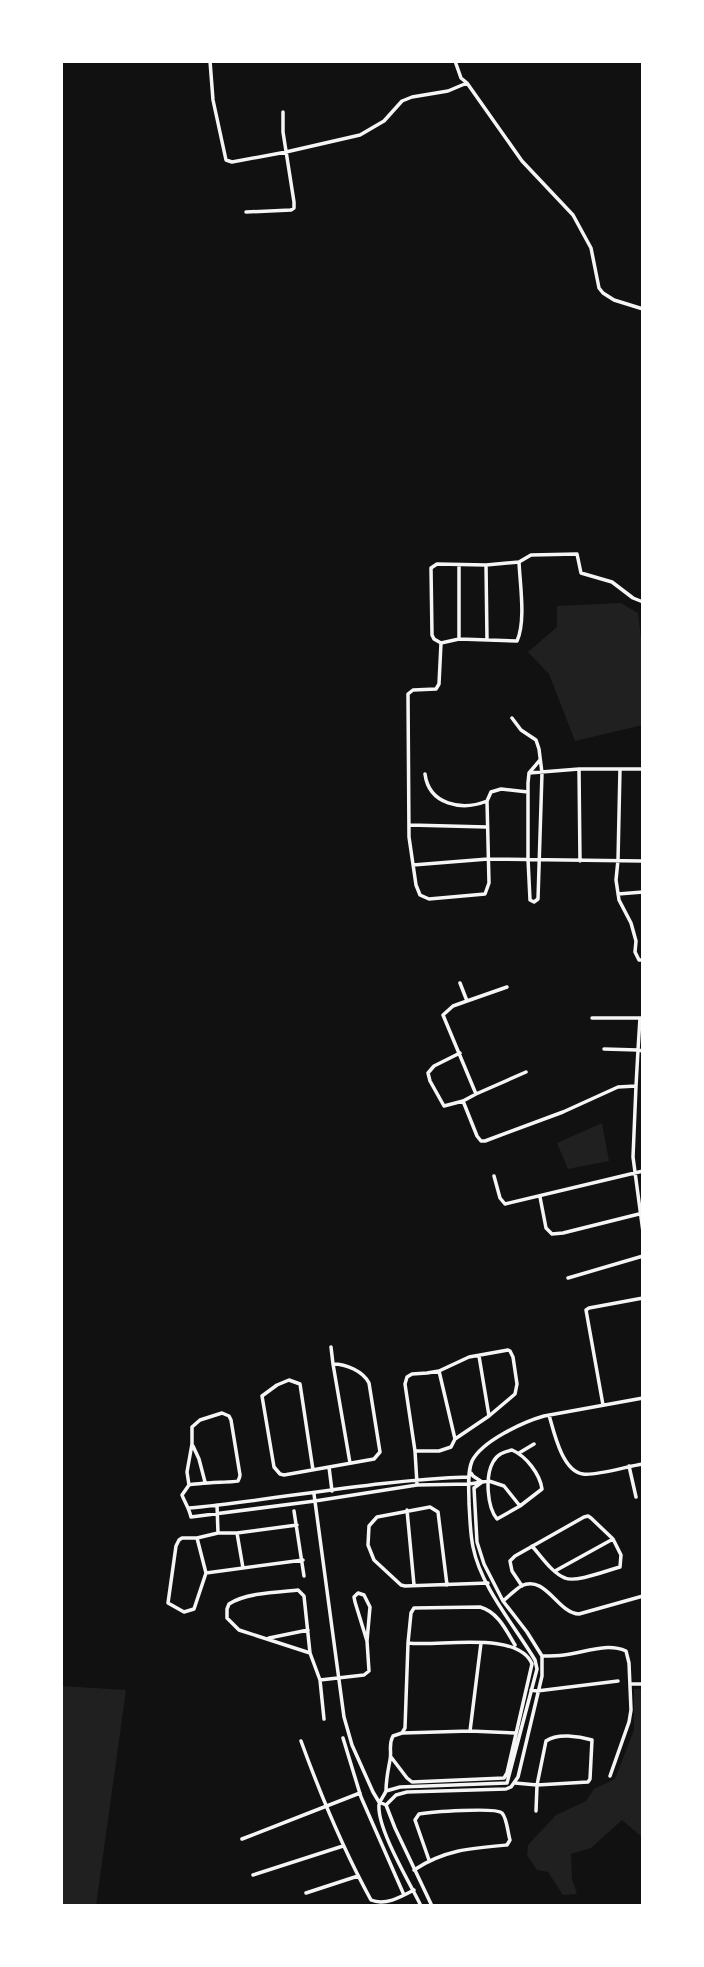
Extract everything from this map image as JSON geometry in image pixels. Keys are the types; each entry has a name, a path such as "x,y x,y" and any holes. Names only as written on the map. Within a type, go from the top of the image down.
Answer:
{"street":[{"path":"210,61 214,100 226,160 232,162 360,135 384,121 402,101 448,91 467,83"},
{"path":"455,61 461,78 522,161 573,215 591,248 598,288 614,300 643,309"},
{"path":"246,212 294,208 283,112"},
{"path":"519,562 522,609 518,640 459,639 441,643 434,639 430,570 435,565 486,565 519,562 531,555 578,554 581,573 612,582 643,602"},
{"path":"459,565 459,639"},
{"path":"486,565 487,640"},
{"path":"441,643 438,687 413,690 408,694 409,837 420,895 429,899 485,894 489,883 487,801 491,792 501,789 528,792"},
{"path":"512,718 521,730 538,742 542,773 538,899 534,902 530,900 528,792 529,773 540,760"},
{"path":"529,773 579,769 643,769"},
{"path":"579,769 580,861"},
{"path":"620,769 616,880 619,900 631,923 636,941 635,952 639,960 643,960"},
{"path":"425,774 430,792 442,801 478,804 487,801"},
{"path":"410,825 487,827"},
{"path":"413,864 488,859 643,861"},
{"path":"618,894 643,892"},
{"path":"460,983 467,1001"},
{"path":"476,1094 443,1015 453,1006 507,987"},
{"path":"592,1018 642,1018 633,1149 643,1232"},
{"path":"604,1049 640,1050"},
{"path":"460,1053 429,1071 428,1076 443,1106 463,1101 526,1072"},
{"path":"463,1101 477,1136 481,1141 485,1141 563,1112 618,1087 636,1086"},
{"path":"494,1176 500,1198 505,1204 643,1171"},
{"path":"540,1197 546,1228 552,1234 642,1213"},
{"path":"568,1278 643,1256"},
{"path":"603,1405 586,1310 643,1298"},
{"path":"331,1347 350,1463"},
{"path":"415,1451 446,1450 455,1439 515,1394 517,1391 512,1353 508,1350 469,1357 439,1371 412,1374 405,1379 417,1485"},
{"path":"479,1356 489,1416"},
{"path":"313,1470 300,1385 297,1381 289,1380 262,1396 274,1467 282,1475 313,1470 374,1459 380,1452 369,1383 363,1375 343,1364 333,1364"},
{"path":"439,1371 455,1439"},
{"path":"508,1783 537,1665 488,1583 472,1546 469,1484 471,1463 477,1454 528,1421 547,1415 643,1398"},
{"path":"189,1485 187,1472 192,1427 200,1420 222,1413 230,1418 240,1477 235,1482 205,1482 189,1485 184,1489 182,1495 191,1517 417,1485 489,1481 504,1486 520,1506"},
{"path":"547,1415 561,1450 577,1472 592,1474 643,1464"},
{"path":"192,1444 205,1482"},
{"path":"519,1453 534,1444"},
{"path":"512,1450 519,1453 540,1480 542,1489 497,1519 491,1506 489,1481 492,1463 502,1452 512,1450"},
{"path":"629,1466 636,1497"},
{"path":"329,1467 332,1491"},
{"path":"189,1508 418,1479 470,1475 482,1482"},
{"path":"386,1805 396,1795 407,1792 506,1789 514,1783 543,1668 542,1656 527,1632 501,1603 484,1564 477,1542 474,1488 482,1482"},
{"path":"314,1494 344,1717 352,1745 379,1802 386,1833 421,1906"},
{"path":"217,1505 218,1533"},
{"path":"447,1586 438,1512 430,1507 374,1519 369,1526 368,1545 371,1553 377,1564 401,1585 407,1587 447,1586 488,1583"},
{"path":"407,1510 414,1586"},
{"path":"294,1511 304,1576"},
{"path":"522,1586 512,1571 510,1560 532,1546 588,1516 613,1539 621,1555 620,1567 569,1580 555,1571 532,1546"},
{"path":"197,1538 206,1573 194,1609 184,1612 168,1604 179,1540 297,1525"},
{"path":"237,1533 243,1568"},
{"path":"555,1571 613,1539"},
{"path":"206,1573 303,1560"},
{"path":"501,1603 522,1586 535,1584 576,1614 643,1596"},
{"path":"310,1653 236,1629 227,1618 229,1604 250,1597 298,1590 304,1596 310,1653 320,1680 324,1719"},
{"path":"320,1680 368,1673 370,1665 367,1641 354,1597 358,1593 364,1595 370,1606 367,1641"},
{"path":"391,1758 412,1782 503,1779 507,1775 532,1664 526,1654 516,1647 489,1609 414,1608 411,1613 408,1643 406,1714 402,1733"},
{"path":"266,1638 308,1630"},
{"path":"520,1638 527,1632"},
{"path":"408,1643 481,1643 516,1647"},
{"path":"470,1731 481,1643"},
{"path":"542,1656 566,1655 603,1648 621,1648 626,1651 631,1710 610,1776"},
{"path":"531,1689 618,1681"},
{"path":"630,1685 643,1684"},
{"path":"379,1802 386,1791 387,1767 391,1758 389,1744 393,1736 402,1733 470,1731 516,1734"},
{"path":"386,1791 400,1787 508,1783 537,1785 582,1783 590,1781 592,1740 561,1736 546,1741 537,1785 536,1811"},
{"path":"342,1738 360,1794 404,1895"},
{"path":"301,1741 342,1846 371,1900 378,1903 414,1890"},
{"path":"242,1839 360,1794"},
{"path":"379,1802 386,1805"},
{"path":"386,1805 432,1906"},
{"path":"414,1870 429,1860 453,1851 508,1845 510,1840 503,1816 499,1812 484,1811 418,1814 415,1820 429,1860"},
{"path":"253,1875 342,1846"},
{"path":"306,1893 358,1876"}],"shaded area":[{"path":"621,603 638,613 643,655 643,725 575,741 549,674 528,652 557,627 557,606"},
{"path":"602,1123 609,1161 568,1169 557,1143"},
{"path":"61,1686 126,1690 96,1906 61,1906"},
{"path":"634,1689 643,1689 643,1838 622,1820 591,1848 571,1854 572,1879 577,1894 563,1895 548,1872 537,1870 527,1855 528,1845 556,1815 586,1801 594,1789 615,1779 634,1730"}]}
